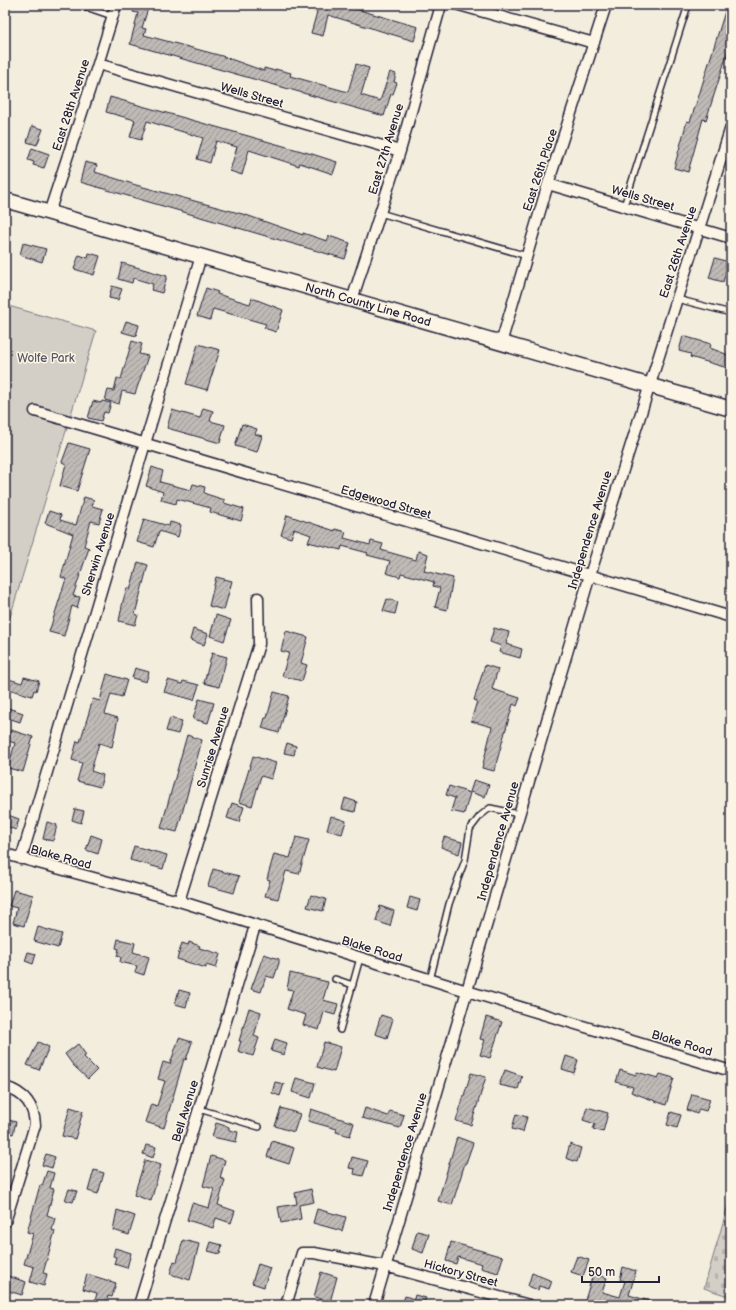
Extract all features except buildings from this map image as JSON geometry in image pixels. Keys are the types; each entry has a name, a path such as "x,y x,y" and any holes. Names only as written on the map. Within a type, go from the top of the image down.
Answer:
{"main road":[{"name":"North County Line Road","path":"5,200 731,409"}],"street":[{"name":"East 28th Avenue","path":"49,213 116,5"},
{"name":"East 27th Avenue","path":"352,300 400,151 442,5"},
{"path":"459,5 594,43"},
{"name":"East 26th Place","path":"501,343 548,184 606,5"},
{"name":"Wells Street","path":"98,64 400,151"},
{"name":"East 26th Avenue","path":"649,385 731,127"},
{"name":"Wells Street","path":"548,184 731,238"},
{"name":"Sherwin Avenue","path":"21,860 201,256"},
{"name":"Independence Avenue","path":"374,1305 590,575 649,385"},
{"name":"Edgewood Street","path":"35,411 731,617"},
{"name":"Sunrise Avenue","path":"179,901 259,644 258,598"},
{"name":"Blake Road","path":"5,854 21,860 179,901 467,992 731,1071"},
{"name":"Bell Avenue","path":"139,1305 255,926"},
{"path":"5,1087 25,1098 34,1113 35,1126 5,1222"},
{"name":"Hickory Street","path":"286,1305 302,1253 314,1253 385,1266 506,1302 529,1305"}],"lane":[{"path":"80,5 112,16"},
{"path":"624,206 688,5"},
{"path":"380,213 527,256"},
{"path":"677,298 731,313"},
{"path":"430,980 449,904 464,860 470,829 480,816 490,808 519,814"},
{"path":"340,1030 360,958"},
{"path":"335,979 353,984"},
{"path":"199,1109 259,1127"}],"green space":[{"name":"Wolfe Park","path":"5,305 96,331 5,634"},
{"path":"731,1195 731,1297 704,1288"}]}
